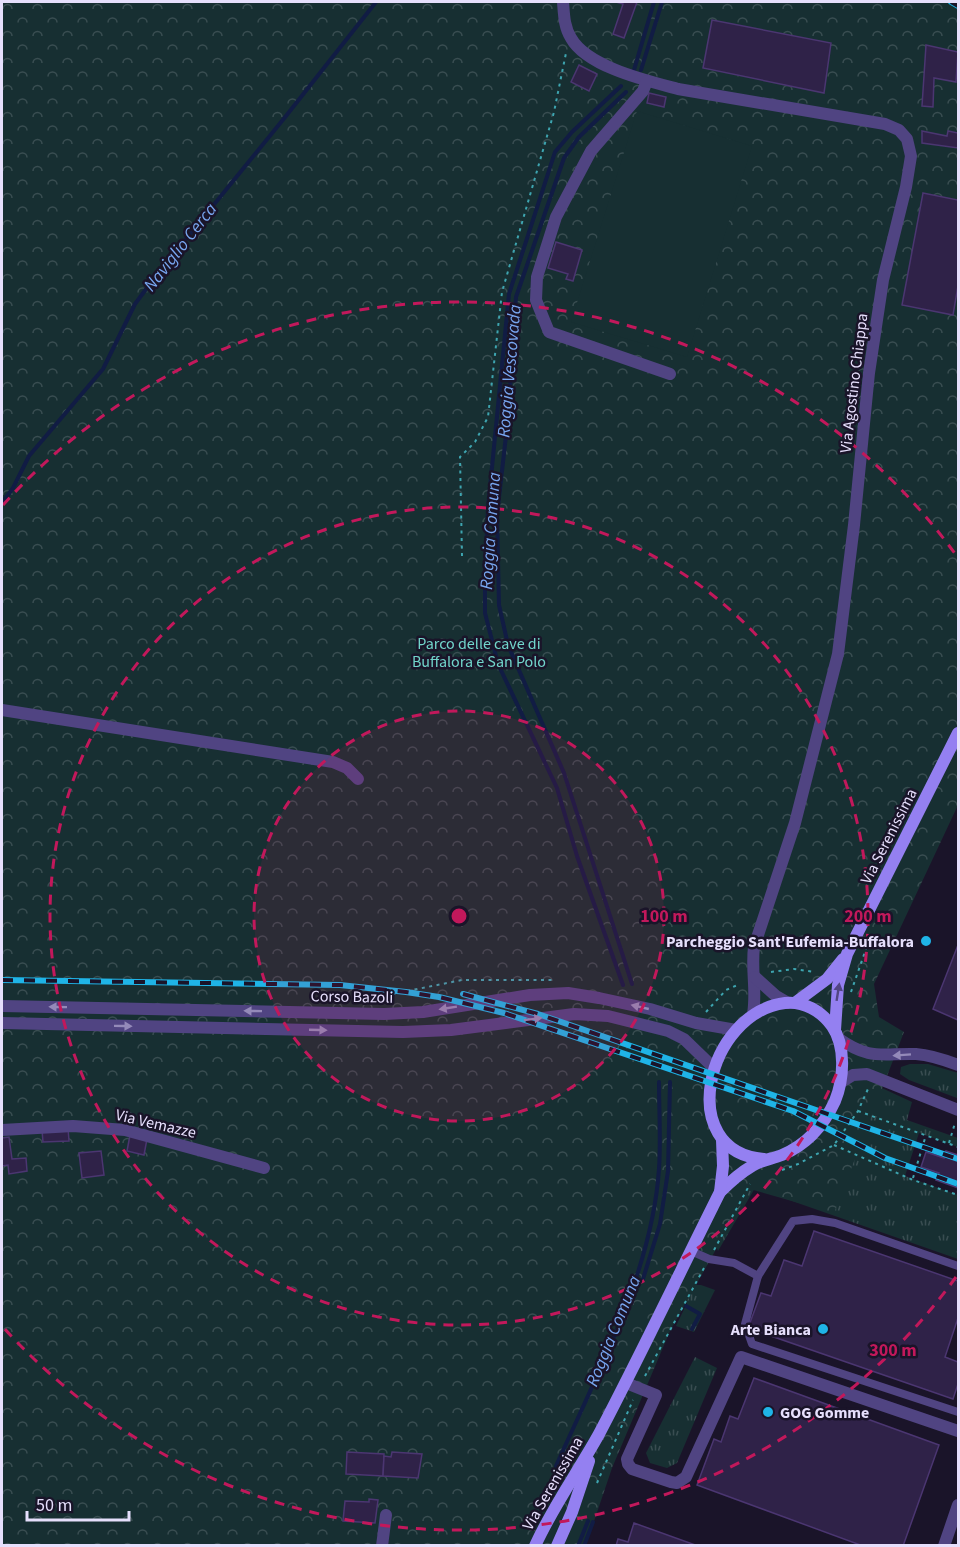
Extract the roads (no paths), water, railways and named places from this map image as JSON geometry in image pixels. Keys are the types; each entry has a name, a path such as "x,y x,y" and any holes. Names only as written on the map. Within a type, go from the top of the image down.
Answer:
{"main road":[{"name":"Via Serenissima","path":"720,1192 741,1173 764,1160 792,1150 814,1132 831,1109 840,1083 841,1063 837,1034 838,985 847,954 958,733"},
{"name":"Via Serenissima","path":"535,1545 546,1521 597,1437 626,1383 720,1192 723,1166 722,1140 716,1128 710,1100 714,1068 719,1054 736,1030 753,1014 766,1007 792,1003 827,979 847,954"},
{"path":"792,1003 818,1012 837,1034"},
{"path":"722,1140 741,1155 764,1160"},
{"name":"Via Serenissima","path":"557,1545 572,1512 597,1437"},
{"path":"544,1545 546,1521"}],"street":[{"name":"Via Agostino Chiappa","path":"563,2 564,18 572,40 595,60 647,81 678,89 885,124 899,130 907,139 910,156 906,187 883,280 869,373 838,654 795,822 754,947 753,967 756,989 753,1014"},
{"path":"647,81 643,91 591,151 556,217 537,277 536,300 549,332 670,374"},
{"path":"2,710 333,762 347,768 358,779"},
{"path":"754,977 776,996 792,1003"},
{"name":"Corso Bazoli","path":"2,1006 384,1014 423,1012 530,995 568,993 650,1008 696,1023 736,1030"},
{"name":"Corso Bazoli","path":"2,1023 403,1032 451,1030 574,1014 608,1016 668,1031 684,1039 714,1068"},
{"path":"837,1034 856,1049 875,1055 930,1056 958,1065"},
{"path":"840,1083 853,1075 867,1074 958,1110"},
{"name":"Via Vemazze","path":"2,1130 73,1126 125,1130 264,1168"},
{"path":"626,1383 656,1395 627,1458 628,1464 632,1469 676,1483 686,1477 741,1357 958,1431"},
{"path":"944,1545 958,1505"},
{"path":"382,1545 386,1515"}],"lane":[{"path":"958,1266 835,1223 812,1219 793,1221 758,1276 745,1324 752,1344 958,1412"},
{"path":"690,1251 709,1259 734,1263 758,1276"}],"waterway":[{"name":"Naviglio Cerca","path":"2,503 13,488 29,456 103,369 135,304 155,277 376,2"},
{"name":"Roggia Comuna","path":"634,70 654,2"},
{"name":"Roggia Vescovada","path":"641,70 662,2"},
{"name":"Roggia Comuna","path":"621,86 572,132 555,152 509,294 488,508 485,613 498,664 557,788 577,856 623,985"},
{"name":"Roggia Vescovada","path":"626,92 579,137 564,158 516,297 508,418 497,515 499,605 508,645 564,773 632,984"},
{"name":"Roggia Comuna","path":"556,1466 605,1359 646,1246 659,1169 659,1082"},
{"name":"Roggia Vescovada","path":"643,1279 660,1224 668,1171 670,1082"},
{"name":"Roggia Vescovada","path":"686,1306 700,1314 692,1329"},
{"name":"Roggia Comuna","path":"578,1546 588,1521"},
{"name":"Roggia Vescovada","path":"584,1546 593,1522"}],"railway":[{"path":"951,2 958,6"},
{"path":"2,980 340,985 439,997 504,1013 793,1111 885,1158 958,1184"},
{"path":"463,994 538,1014 958,1159"}],"place":[{"name":"Parcheggio Sant'Eufemia-Buffalora","path":"926,941"},
{"name":"Arte Bianca","path":"823,1329"},
{"name":"GOG Gomme","path":"768,1412"}],"park label":[{"name":"Parco delle cave di Buffalora e San Polo","path":"479,652"}]}
